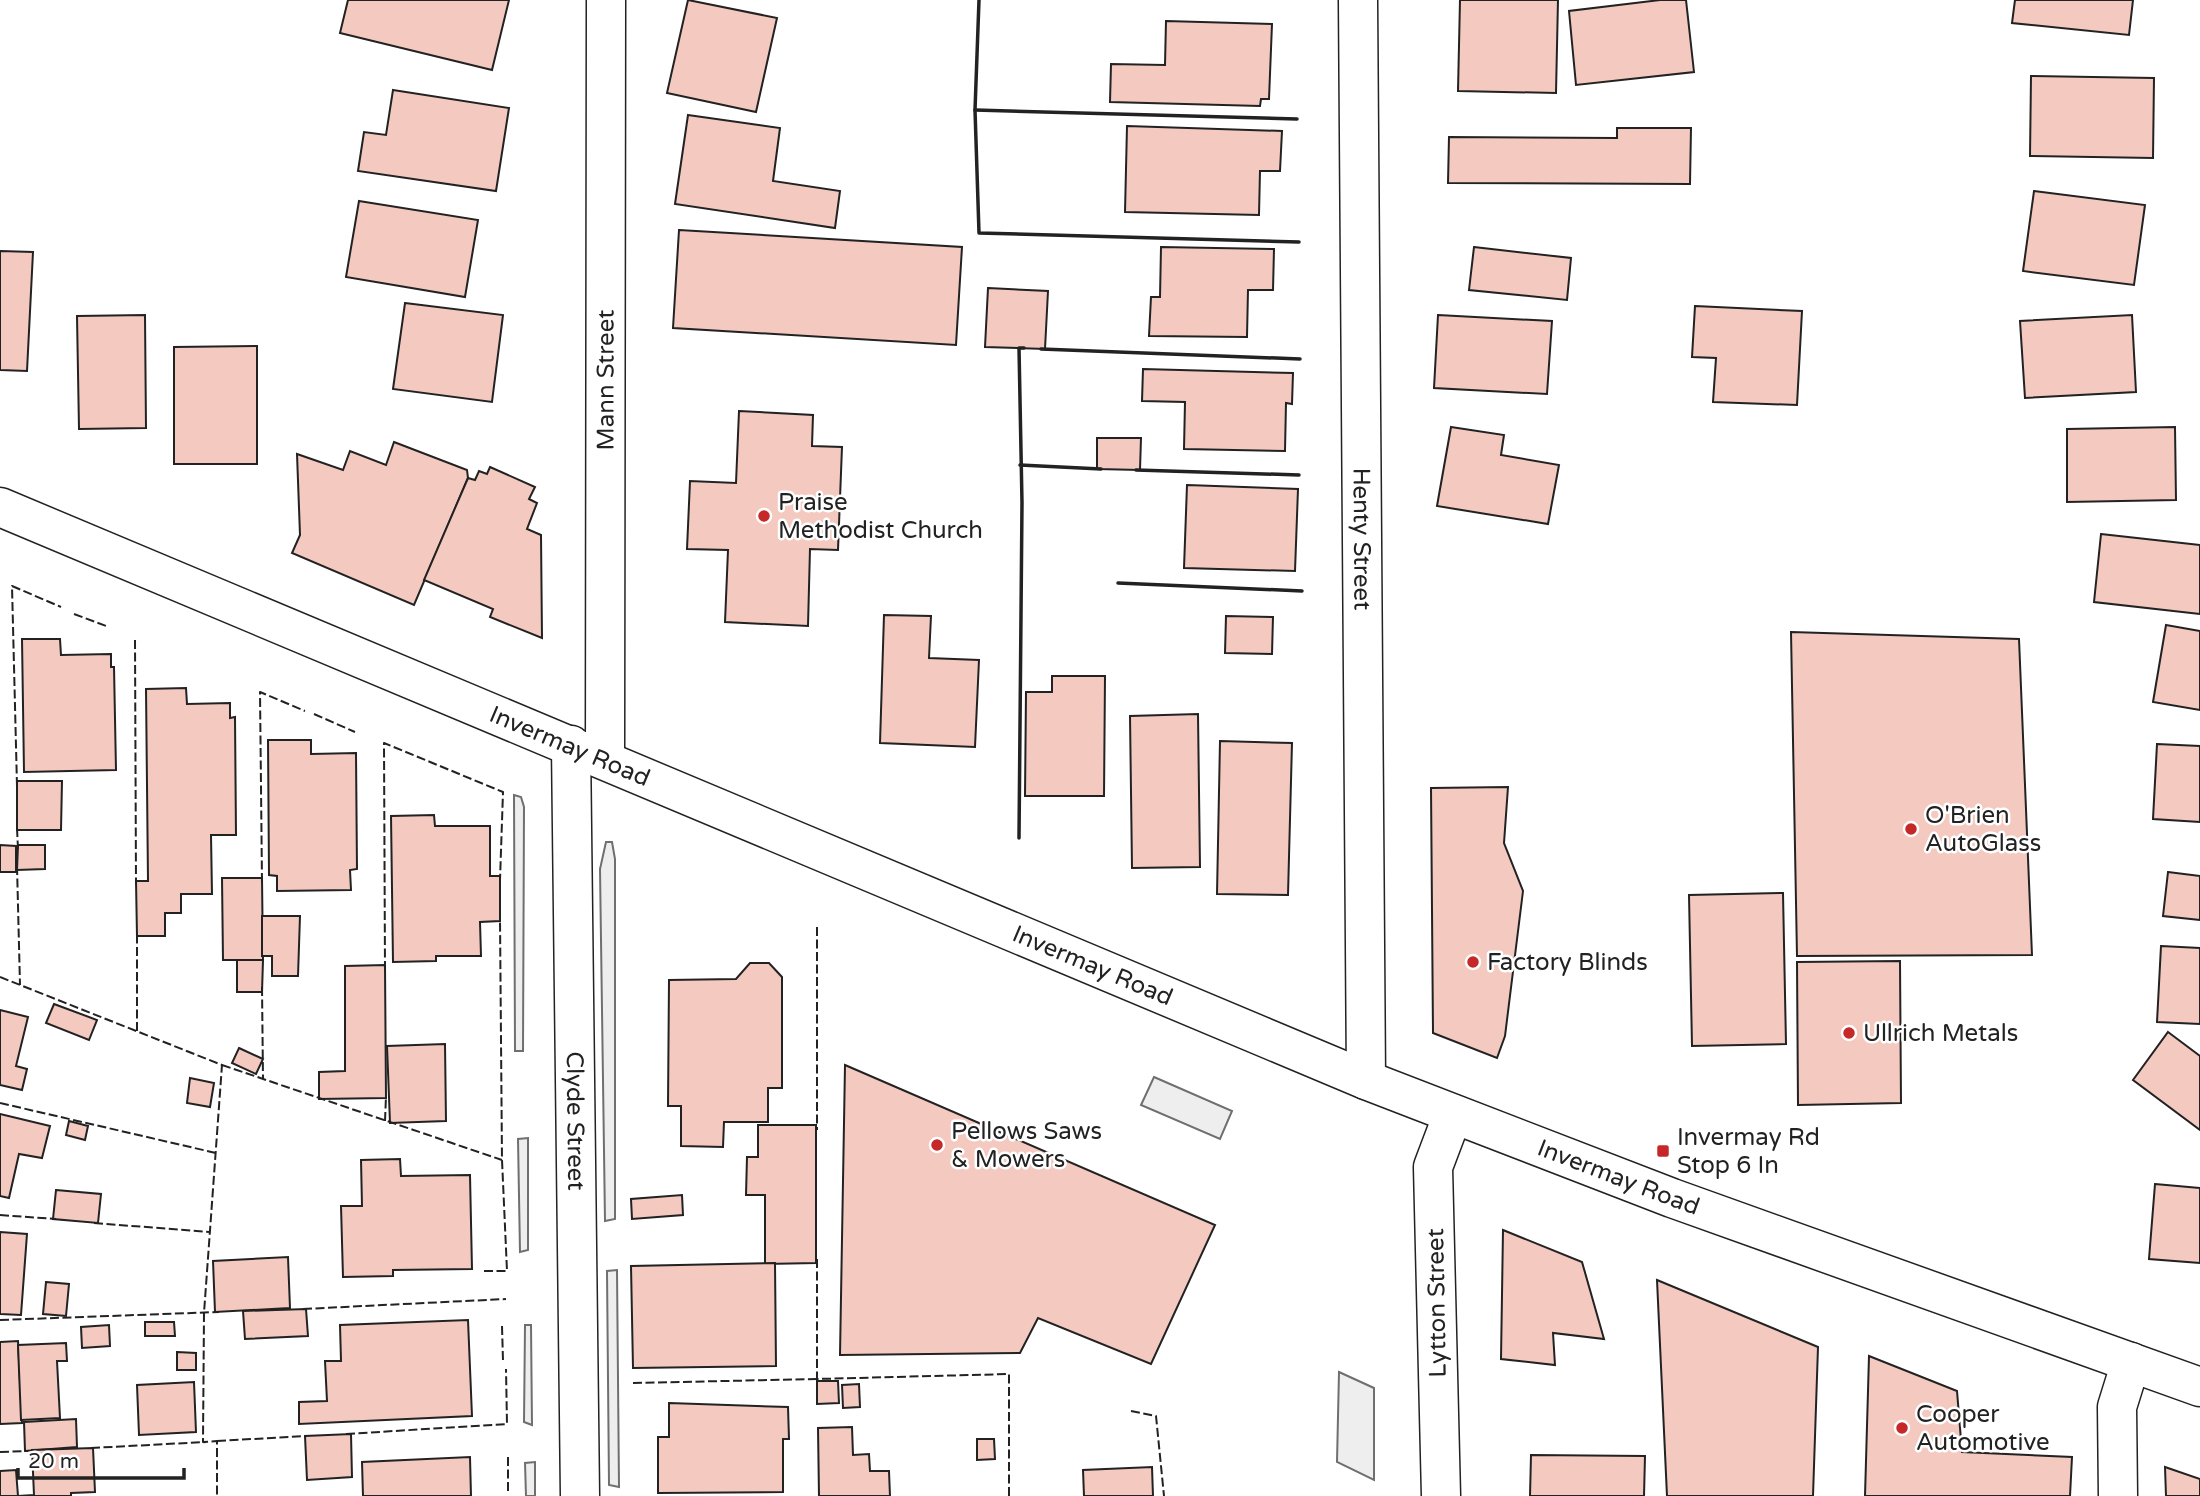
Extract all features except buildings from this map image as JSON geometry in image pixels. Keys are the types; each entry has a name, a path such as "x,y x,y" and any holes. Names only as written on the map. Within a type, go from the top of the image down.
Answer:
{"street":[{"name":"Mann Street","path":"588,753 606,0"},
{"name":"Henty Street","path":"1358,0 1366,1080"},
{"name":"Invermay Road","path":"0,506 1366,1080 1672,1198 2200,1387"},
{"name":"Clyde Street","path":"580,1496 588,753"},
{"name":"Lytton Street","path":"1441,1496 1433,1167 1453,1114"},
{"path":"2118,1496 2117,1407 2131,1362"}],"shaded area":[{"path":"514,795 521,797 524,807 523,1051 515,1051"},
{"path":"606,842 612,842 615,859 615,1219 605,1221 600,869"},
{"path":"1154,1077 1232,1111 1220,1139 1141,1105"},
{"path":"528,1138 528,1250 520,1252 518,1139"},
{"path":"617,1270 619,1487 609,1485 607,1271"},
{"path":"525,1325 531,1325 532,1425 524,1422"},
{"path":"1339,1372 1374,1388 1374,1480 1337,1462"},
{"path":"535,1462 535,1496 526,1496 525,1463"}],"fence":[{"path":"17,786 12,586 61,607"},
{"path":"74,614 109,627"},
{"path":"135,640 136,885"},
{"path":"262,882 260,692 305,711"},
{"path":"314,714 355,732"},
{"path":"385,970 384,743 503,792 500,880"},
{"path":"17,828 18,849"},
{"path":"17,866 20,985"},
{"path":"484,1271 507,1271 502,1160 500,919"},
{"path":"817,927 817,1130"},
{"path":"137,934 137,1031"},
{"path":"0,977 222,1065 204,1313 203,1442 217,1441 217,1496"},
{"path":"262,987 263,1079"},
{"path":"222,1065 502,1160"},
{"path":"385,1121 386,1096"},
{"path":"0,1103 216,1153"},
{"path":"0,1215 56,1219"},
{"path":"94,1223 210,1232"},
{"path":"817,1259 817,1379 1009,1374 1009,1496"},
{"path":"303,1309 506,1299"},
{"path":"0,1320 219,1312"},
{"path":"502,1326 503,1361"},
{"path":"346,1434 507,1424 506,1369"},
{"path":"633,1383 817,1379"},
{"path":"1131,1411 1156,1416 1164,1496"},
{"path":"217,1441 307,1436"},
{"path":"91,1448 206,1442"},
{"path":"0,1452 28,1451"},
{"path":"508,1457 508,1491"}],"wall":[{"path":"979,0 975,110 979,233 1299,242"},
{"path":"975,110 1297,119"},
{"path":"1019,838 1022,503 1019,348 1024,348"},
{"path":"1041,349 1300,359"},
{"path":"1020,465 1101,469"},
{"path":"1136,470 1299,475"},
{"path":"1118,583 1302,591"}],"place":[{"name":"Praise Methodist Church","path":"764,516"},
{"name":"O'Brien AutoGlass","path":"1911,829"},
{"name":"Factory Blinds","path":"1473,962"},
{"name":"Ullrich Metals","path":"1849,1033"},
{"name":"Pellows Saws & Mowers","path":"937,1145"},
{"name":"Invermay Rd Stop 6 In","path":"1663,1151"},
{"name":"Cooper Automotive","path":"1902,1428"}]}
